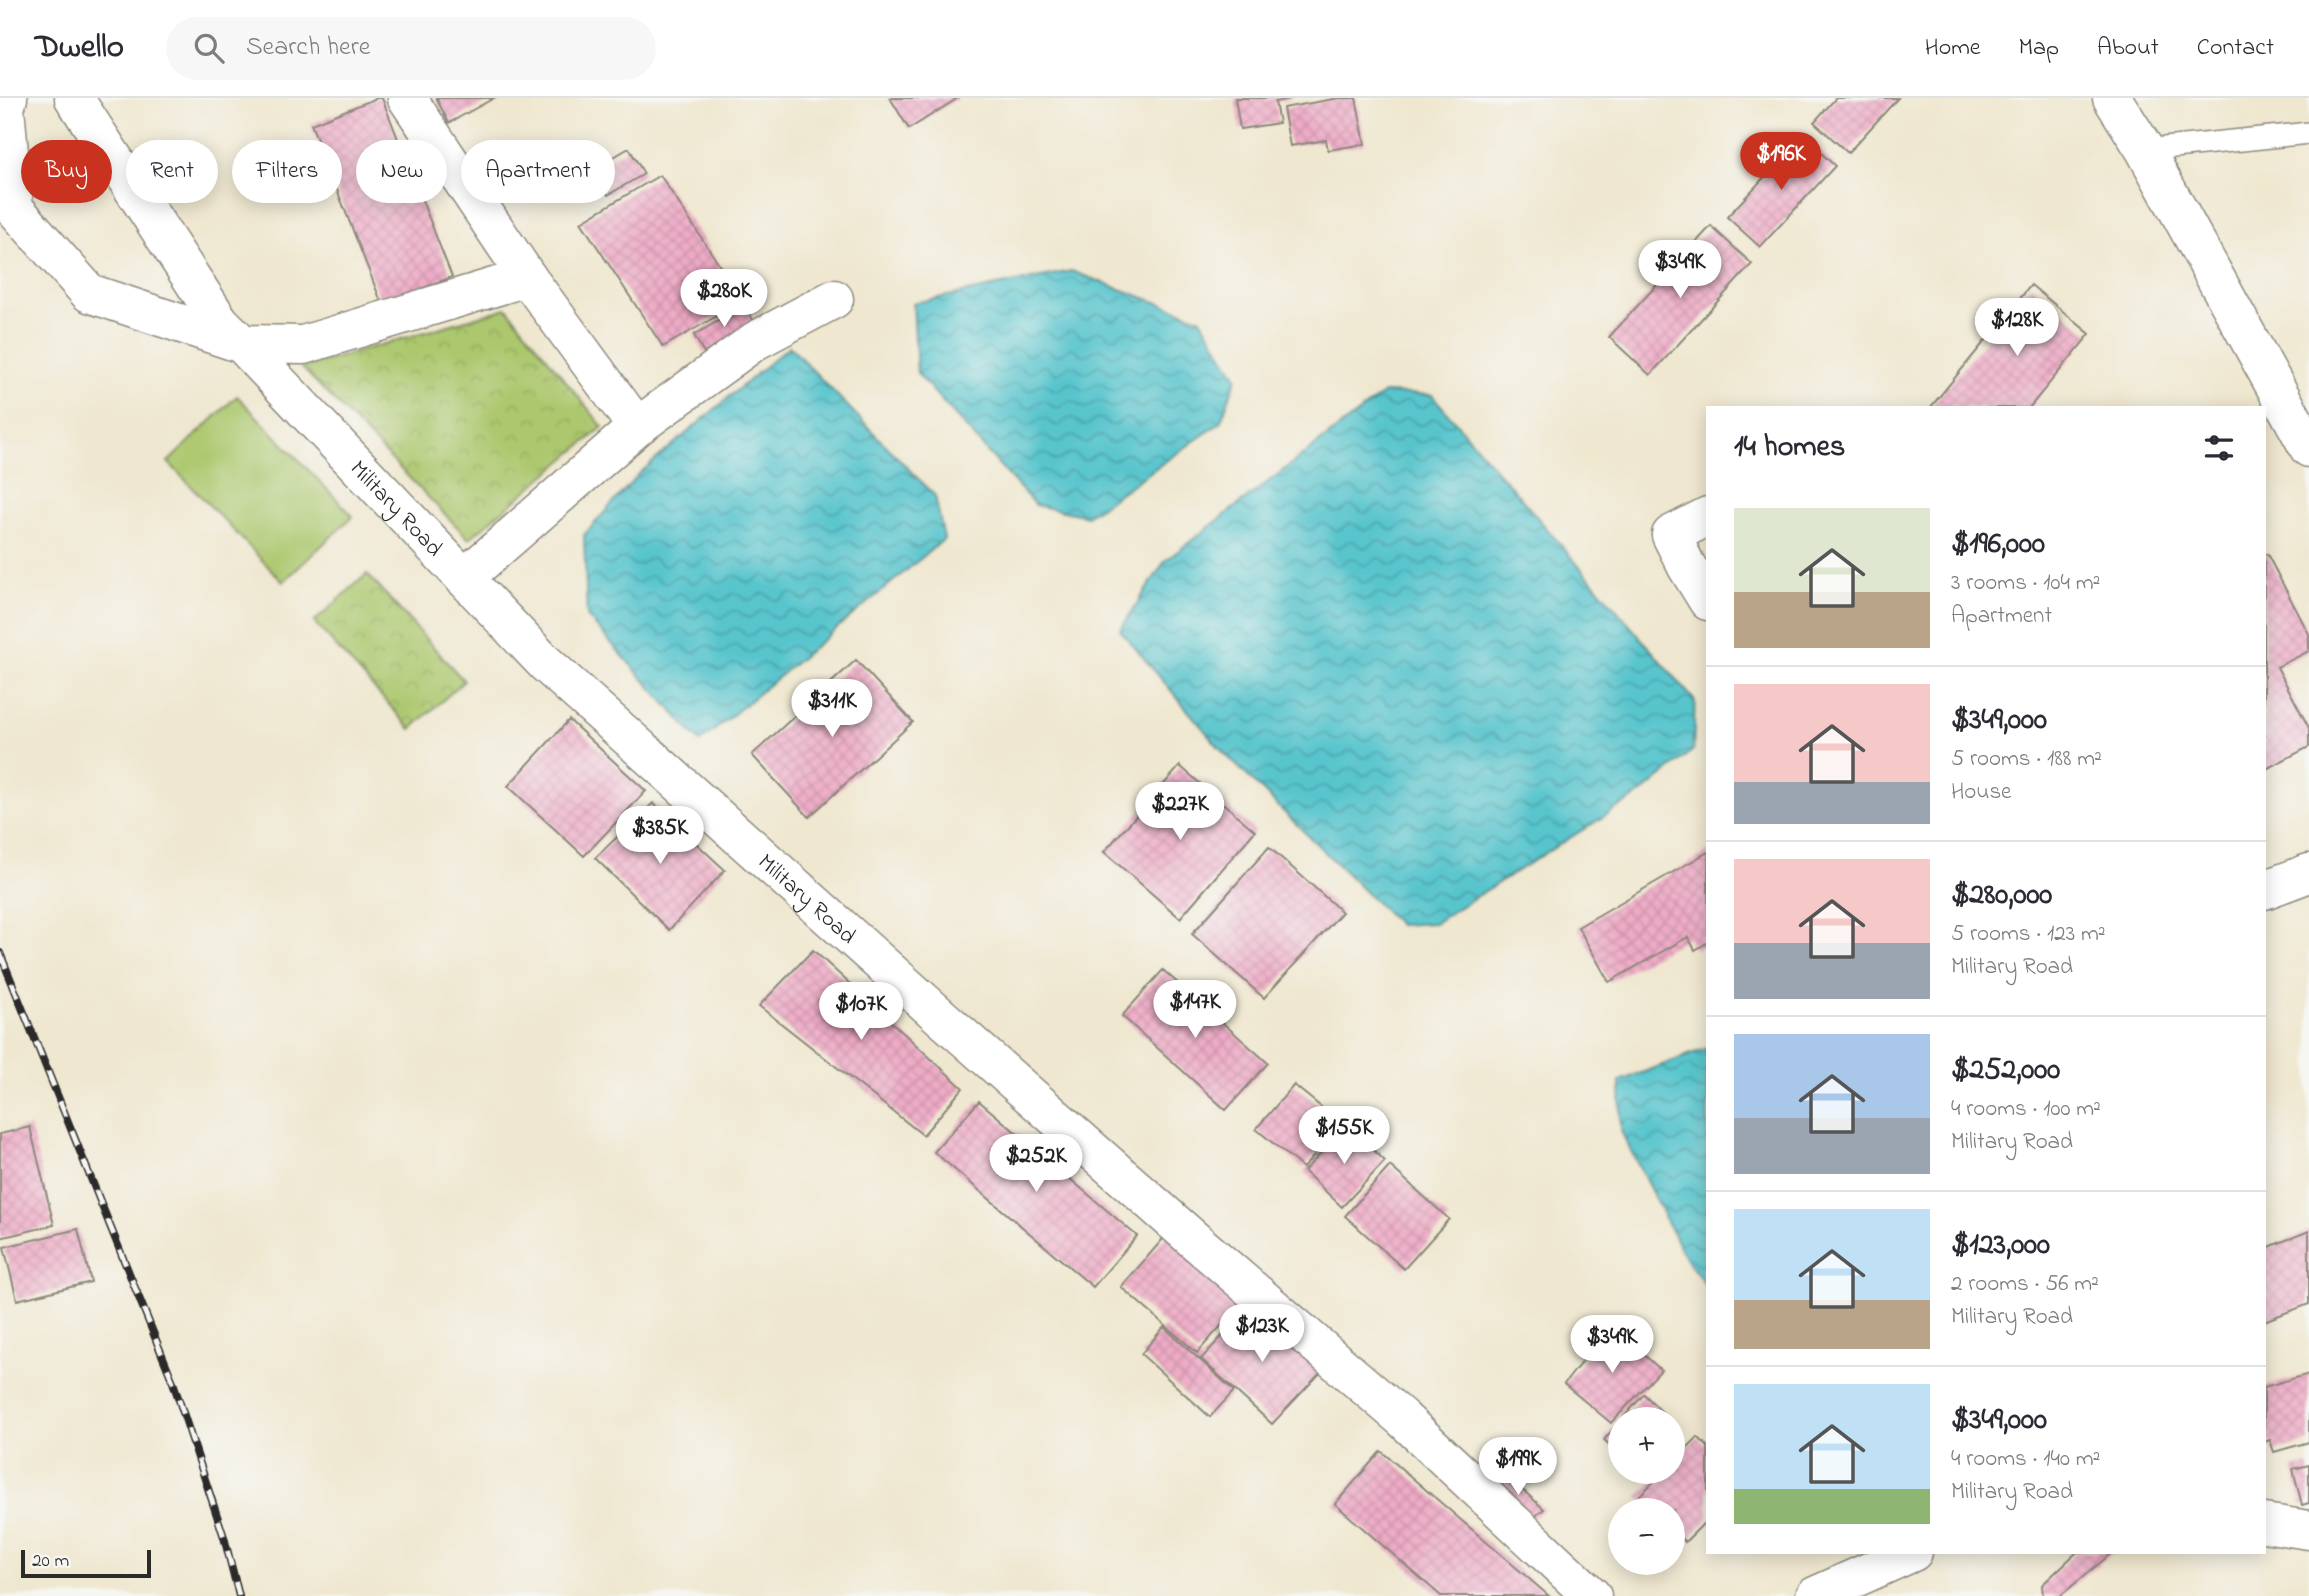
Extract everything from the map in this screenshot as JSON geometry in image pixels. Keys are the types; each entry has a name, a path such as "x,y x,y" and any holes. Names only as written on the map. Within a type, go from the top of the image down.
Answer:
{"street":[{"name":"Military Road","path":"8,98 5,108 14,208 89,293 242,344 545,663 1193,1239 1402,1418 1592,1596"},
{"path":"74,98 220,322 242,344 303,345 527,277"},
{"path":"407,98 527,277 637,427"},
{"path":"2112,98 2145,150 2309,448"},
{"path":"464,578 637,427 755,341 834,299"},
{"path":"1706,517 1671,535 1706,598"},
{"path":"2266,889 2309,873"},
{"path":"2266,1523 2309,1530"},
{"path":"1815,1596 1909,1554"}],"lane":[{"path":"2145,150 2309,133"}],"green space":[{"path":"507,308 603,427 469,539 302,368"},
{"path":"237,396 353,516 283,582 168,462"},
{"path":"367,574 464,681 411,729 314,622"}],"water":[{"path":"1071,271 1200,318 1237,377 1220,423 1087,516 1035,505 917,373 913,303"},
{"path":"789,346 935,496 944,539 700,742 587,616 584,535 640,473"},
{"path":"1384,393 1432,395 1695,701 1693,750 1643,792 1434,923 1399,925 1223,752 1120,630 1165,561"},
{"path":"1706,1049 1706,1285 1685,1258 1621,1131 1620,1081"}],"building":[{"path":"382,98 398,140 356,140 356,203 423,203 452,277 382,304 342,203 342,140 317,140 311,124"},
{"path":"436,98 494,98 449,123"},
{"path":"890,98 958,98 909,129"},
{"path":"1235,98 1291,99 1275,102 1279,123 1240,129"},
{"path":"1339,98 1356,98 1365,144 1328,150 1326,140 1290,146 1283,108"},
{"path":"1836,98 1898,98 1848,153 1814,122"},
{"path":"1803,136 1835,166 1760,247 1727,217"},
{"path":"629,148 644,174 615,191 615,156"},
{"path":"660,175 743,301 663,347 581,222"},
{"path":"1711,226 1752,264 1650,375 1609,337"},
{"path":"2031,285 2090,334 2031,406 1932,406"},
{"path":"744,306 755,323 704,353 694,335"},
{"path":"2266,554 2309,634 2309,651 2277,667 2309,728 2309,747 2266,769"},
{"path":"856,660 913,722 809,817 752,755"},
{"path":"569,720 646,791 584,856 508,786"},
{"path":"1180,766 1255,831 1180,918 1104,852"},
{"path":"653,803 725,870 669,930 595,858"},
{"path":"1269,847 1342,912 1264,998 1192,934"},
{"path":"1706,853 1706,943 1695,950 1688,937 1609,982 1578,927"},
{"path":"813,950 963,1088 923,1135 759,1006"},
{"path":"1163,970 1268,1063 1226,1110 1122,1016"},
{"path":"1294,1085 1342,1124 1303,1168 1256,1129"},
{"path":"979,1101 1137,1236 1093,1287 934,1152"},
{"path":"1347,1125 1385,1161 1342,1207 1304,1171"},
{"path":"30,1127 54,1225 0,1238 0,1134"},
{"path":"1390,1166 1449,1219 1404,1269 1345,1216"},
{"path":"78,1229 91,1282 17,1300 4,1247"},
{"path":"2309,1231 2309,1304 2266,1320 2266,1248"},
{"path":"1169,1232 1245,1299 1197,1353 1121,1287"},
{"path":"1252,1304 1323,1370 1272,1424 1201,1359"},
{"path":"1611,1325 1661,1370 1626,1407 1608,1407 1608,1421 1564,1384"},
{"path":"1164,1327 1234,1391 1210,1417 1141,1354"},
{"path":"2309,1374 2309,1442 2274,1452 2270,1440 2266,1441 2266,1386"},
{"path":"1644,1394 1657,1407 1633,1407"},
{"path":"1698,1437 1706,1445 1706,1521 1685,1542 1685,1498 1638,1497 1652,1484 1685,1484 1685,1450"},
{"path":"1381,1451 1549,1596 1441,1596 1335,1504"},
{"path":"2309,1465 2309,1503 2302,1505 2293,1469"},
{"path":"1505,1474 1544,1509 1533,1518 1494,1488"},
{"path":"2075,1554 2111,1554 2060,1596 2043,1596 2042,1585"}],"railway":[{"path":"0,953 173,1382 224,1537 239,1596"}]}
